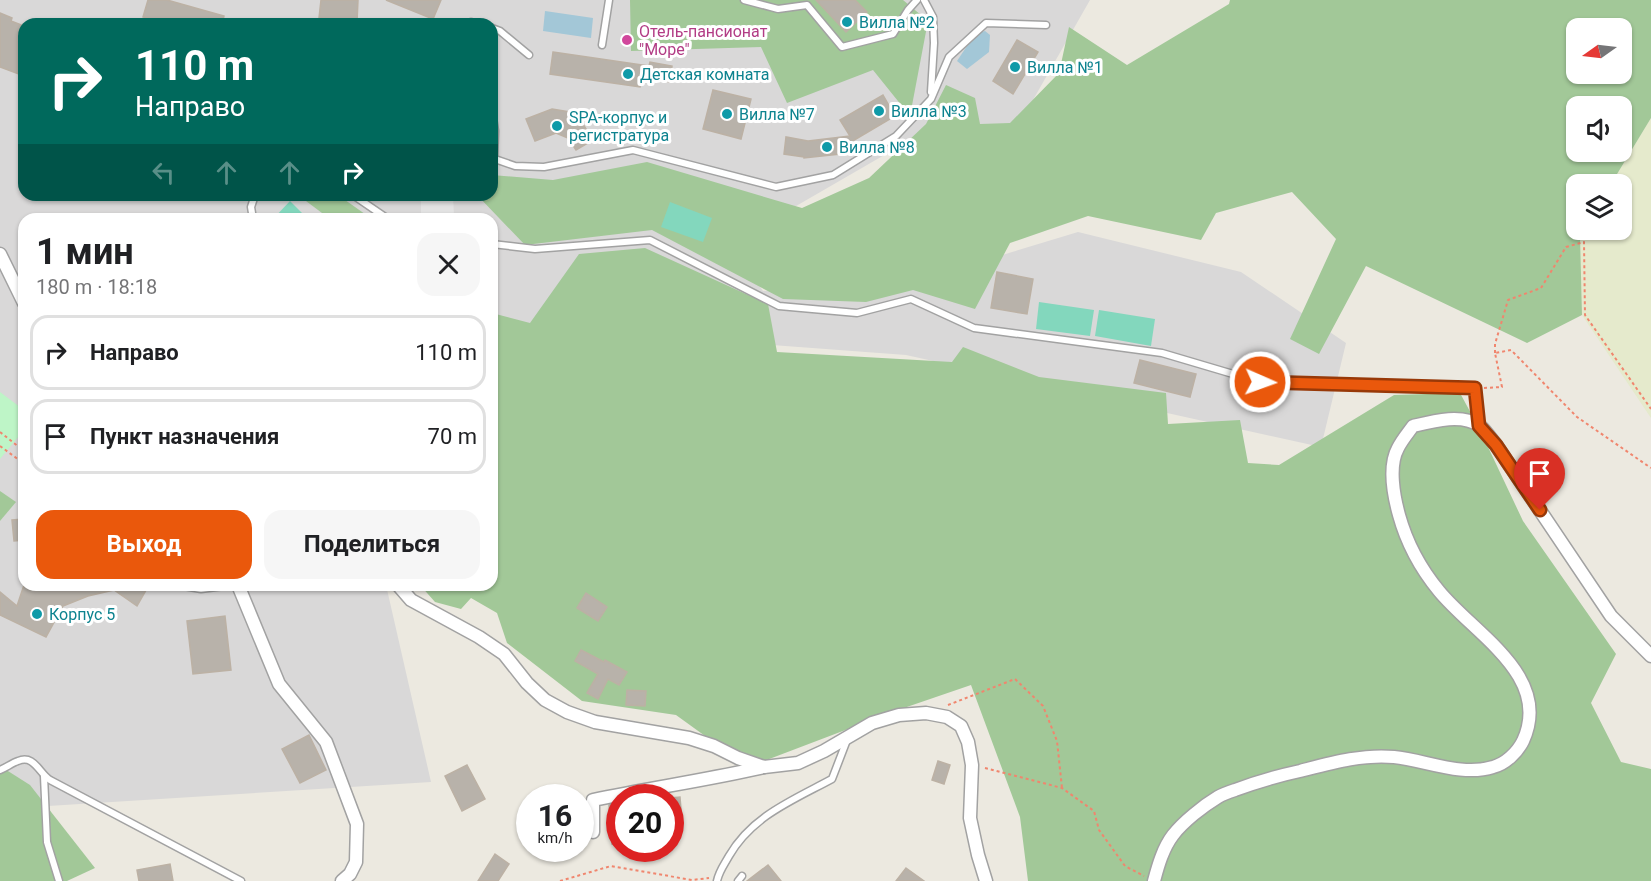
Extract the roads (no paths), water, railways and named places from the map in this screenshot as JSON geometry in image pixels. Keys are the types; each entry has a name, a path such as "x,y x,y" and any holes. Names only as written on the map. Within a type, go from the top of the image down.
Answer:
{"street":[{"path":"0,254 18,291"},
{"path":"1153,881 1161,857 1172,836 1187,820 1218,796 1262,780 1354,758 1394,757 1469,770 1493,767 1511,758 1522,744 1530,722 1530,710 1529,698 1518,673 1439,591 1414,557 1403,532 1394,496 1392,474 1396,450 1413,426 1440,419 1462,420 1479,426 1496,445 1611,616 1651,656"},
{"path":"240,591 279,684 326,742 357,824 356,861 350,874 342,881"},
{"path":"403,591 411,600 479,637 504,654 526,683 545,700 567,712 595,722 689,738 764,767"},
{"path":"594,800 663,785 798,763 824,751 872,723 898,715 926,713 947,717 961,726 968,742 972,765 970,818 986,881"}],"lane":[{"path":"602,45 609,0"},
{"path":"744,0 778,9 807,5 842,47 893,34 917,0"},
{"path":"924,0 933,17 931,99"},
{"path":"498,160 515,166 544,167 633,150 776,187 833,175 896,136 931,99 949,57 986,23 1046,25"},
{"path":"498,30 529,55"},
{"path":"362,201 379,213"},
{"path":"498,245 536,249 650,240 779,306 857,313 911,298 974,328 1161,353 1260,382 1475,388 1479,426"},
{"path":"717,879 719,871 737,841 768,813 832,779 849,737"},
{"path":"0,770 18,761 27,759 33,761 44,776 241,881"},
{"path":"44,776 47,842 59,881"}],"water":[{"path":"545,11 593,18 591,38 543,31"},
{"path":"985,31 990,35 989,52 967,69 957,61 975,34"}],"place":[{"name":"Вилла №2","path":"847,22"},
{"name":"Отель-пансионат \"Море\"","path":"627,40"},
{"name":"Вилла №1","path":"1015,67"},
{"name":"Детская комната","path":"628,74"},
{"name":"Вилла №3","path":"879,111"},
{"name":"Вилла №7","path":"727,114"},
{"name":"SPA-корпус и регистратура","path":"557,126"},
{"name":"Вилла №8","path":"827,147"},
{"name":"Корпус 5","path":"37,614"}]}
